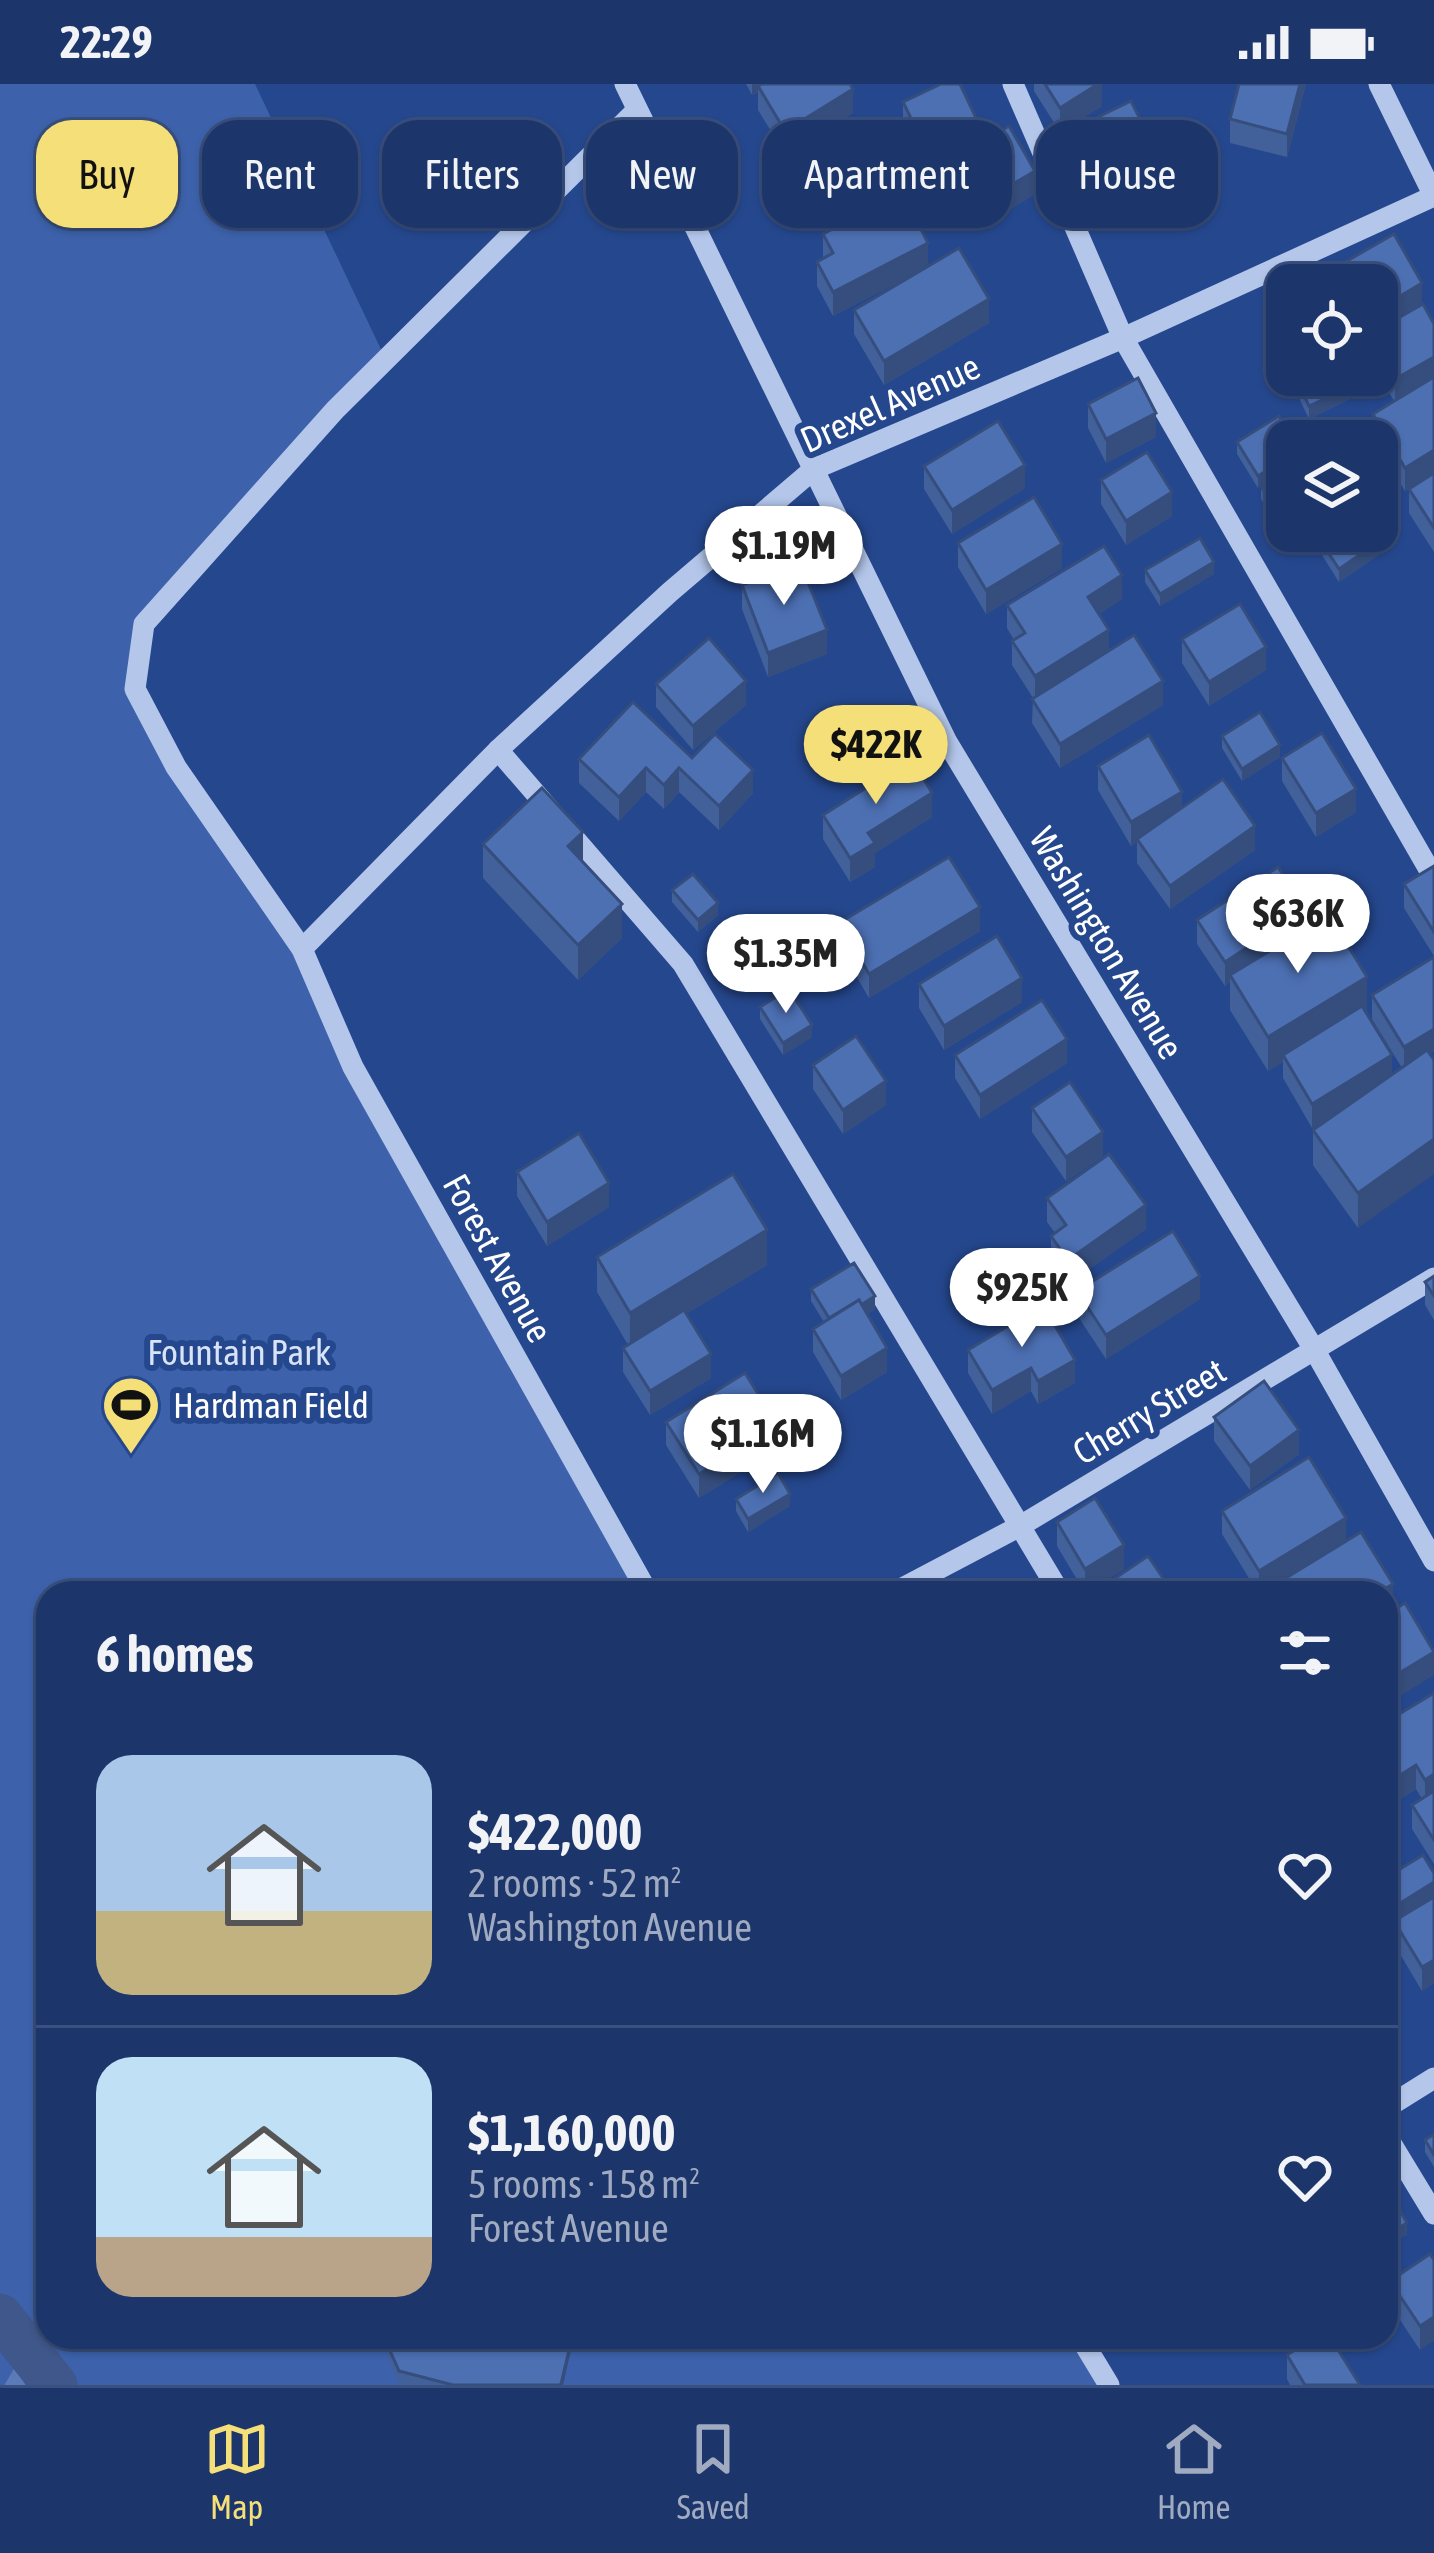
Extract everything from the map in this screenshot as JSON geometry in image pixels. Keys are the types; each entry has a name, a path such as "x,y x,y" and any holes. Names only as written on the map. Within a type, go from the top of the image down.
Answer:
{"street":[{"name":"Washington Avenue","path":"625,84 947,742 1315,1351 1434,1561"},
{"path":"1012,84 1123,338 1434,878"},
{"path":"1379,84 1434,196"},
{"name":"Forest Avenue","path":"637,110 335,410 144,624 135,689 176,767 302,949 353,1067 641,1581"},
{"name":"Drexel Avenue","path":"302,949 498,751 670,592 814,469 1123,338 1434,196"},
{"path":"498,751 682,964 1053,1581"},
{"name":"Cherry Street","path":"916,1581 1020,1526 1434,1278"},
{"path":"1398,2100 1434,2078"},
{"path":"1398,2154 1434,2214"},
{"path":"1086,2349 1109,2385"}],"green space":[{"name":"Fountain Park","path":"0,84 255,84 272,120 202,120 202,228 323,228 386,360 144,624 135,689 302,949 354,1067 641,1581 36,1581 36,2349 1087,2349 1109,2385 55,2385 0,2316"},
{"path":"0,2316 55,2385 0,2385"}],"building":[{"path":"850,84 853,89 803,120 778,120 758,86"},
{"path":"941,84 960,84 977,120 912,120 903,102"},
{"path":"1045,84 1098,84 1060,108"},
{"path":"1239,84 1300,84 1287,134 1230,119"},
{"path":"1131,101 1140,120 1092,120"},
{"path":"1012,131 1035,171 1012,185"},
{"path":"835,228 920,228 928,243 833,292 817,262 833,253 823,234"},
{"path":"1394,234 1422,283 1398,297 1398,264 1342,264"},
{"path":"959,248 989,299 884,361 854,310"},
{"path":"1423,304 1434,324 1434,357 1398,377 1398,318"},
{"path":"1434,377 1434,450 1405,468 1398,456 1398,420 1377,420 1373,414"},
{"path":"1138,378 1156,413 1106,439 1088,404"},
{"path":"1304,396 1331,396 1309,406"},
{"path":"998,421 1025,465 952,510 924,466"},
{"path":"1266,424 1266,471 1258,476 1237,442"},
{"path":"1147,452 1172,492 1126,521 1101,480"},
{"path":"1434,473 1434,528 1409,489"},
{"path":"1034,497 1062,544 986,590 958,543"},
{"path":"1200,538 1214,562 1160,594 1145,570"},
{"path":"1104,546 1122,575 1088,597 1109,630 1035,676 1012,641 1025,633 1007,605"},
{"path":"1328,552 1364,552 1339,569"},
{"path":"800,562 827,630 768,653 742,585"},
{"path":"1240,604 1266,647 1209,682 1182,639"},
{"path":"1134,635 1163,681 1060,744 1032,699"},
{"path":"709,638 746,681 693,726 656,684"},
{"path":"633,702 692,758 715,734 753,770 719,806 679,768 664,785 646,768 619,797 579,759"},
{"path":"1260,712 1280,745 1242,769 1222,736"},
{"path":"1322,733 1356,789 1316,813 1282,758"},
{"path":"1149,735 1182,792 1131,822 1098,766"},
{"path":"912,759 932,793 868,833 875,843 850,858 823,815"},
{"path":"1223,779 1255,826 1170,886 1137,839"},
{"path":"542,788 583,832 568,846 622,904 578,945 483,844"},
{"path":"949,857 980,907 869,974 839,923"},
{"path":"1434,866 1434,932 1404,884"},
{"path":"1278,867 1306,909 1225,962 1197,920"},
{"path":"693,874 718,903 698,920 672,890"},
{"path":"1329,915 1367,977 1268,1037 1230,975"},
{"path":"997,936 1022,978 944,1026 919,984"},
{"path":"1434,957 1434,1029 1404,1047 1372,995"},
{"path":"789,989 812,1025 783,1043 760,1007"},
{"path":"1042,1000 1067,1039 980,1095 955,1055"},
{"path":"1362,1006 1392,1055 1312,1104 1283,1055"},
{"path":"856,1036 886,1081 843,1110 813,1065"},
{"path":"1427,1050 1434,1060 1434,1139 1358,1193 1313,1130"},
{"path":"1070,1082 1103,1132 1066,1157 1032,1108"},
{"path":"579,1133 609,1183 547,1222 517,1172"},
{"path":"1109,1154 1146,1205 1068,1260 1051,1236 1066,1225 1047,1198"},
{"path":"733,1174 767,1230 630,1313 597,1257"},
{"path":"1173,1231 1200,1276 1106,1335 1077,1291"},
{"path":"854,1263 875,1296 829,1318 811,1289"},
{"path":"859,1300 887,1348 841,1376 813,1329"},
{"path":"1043,1305 1075,1360 1038,1381 1031,1368 992,1390 968,1350"},
{"path":"684,1310 711,1354 650,1391 623,1348"},
{"path":"745,1373 778,1426 699,1474 666,1422"},
{"path":"1264,1381 1299,1430 1250,1466 1214,1417"},
{"path":"1309,1457 1346,1518 1259,1571 1222,1511"},
{"path":"778,1473 790,1494 748,1519 736,1499"},
{"path":"1095,1498 1124,1545 1085,1569 1057,1522"},
{"path":"1361,1532 1391,1581 1281,1581"},
{"path":"1148,1556 1165,1581 1111,1581"},
{"path":"1405,1603 1434,1652 1398,1674 1398,1607"},
{"path":"1434,1693 1434,1774 1425,1780 1416,1765 1398,1776 1398,1715"},
{"path":"1434,1791 1434,1840 1412,1805"},
{"path":"1423,1855 1434,1882 1398,1904 1398,1870"},
{"path":"1434,1897 1434,1960 1422,1967 1398,1928 1398,1919"},
{"path":"1434,2134 1434,2155 1425,2140"},
{"path":"1398,2207 1407,2223 1398,2228"},
{"path":"1430,2254 1434,2260 1434,2317 1420,2326 1398,2293 1398,2276"},
{"path":"389,2349 569,2349 559,2385 453,2385 399,2371"},
{"path":"1297,2349 1338,2349 1360,2385 1305,2385 1287,2355"}],"waterway":[{"path":"0,2316 55,2385"}],"place":[{"name":"Hardman Field","path":"131,1456"}]}
